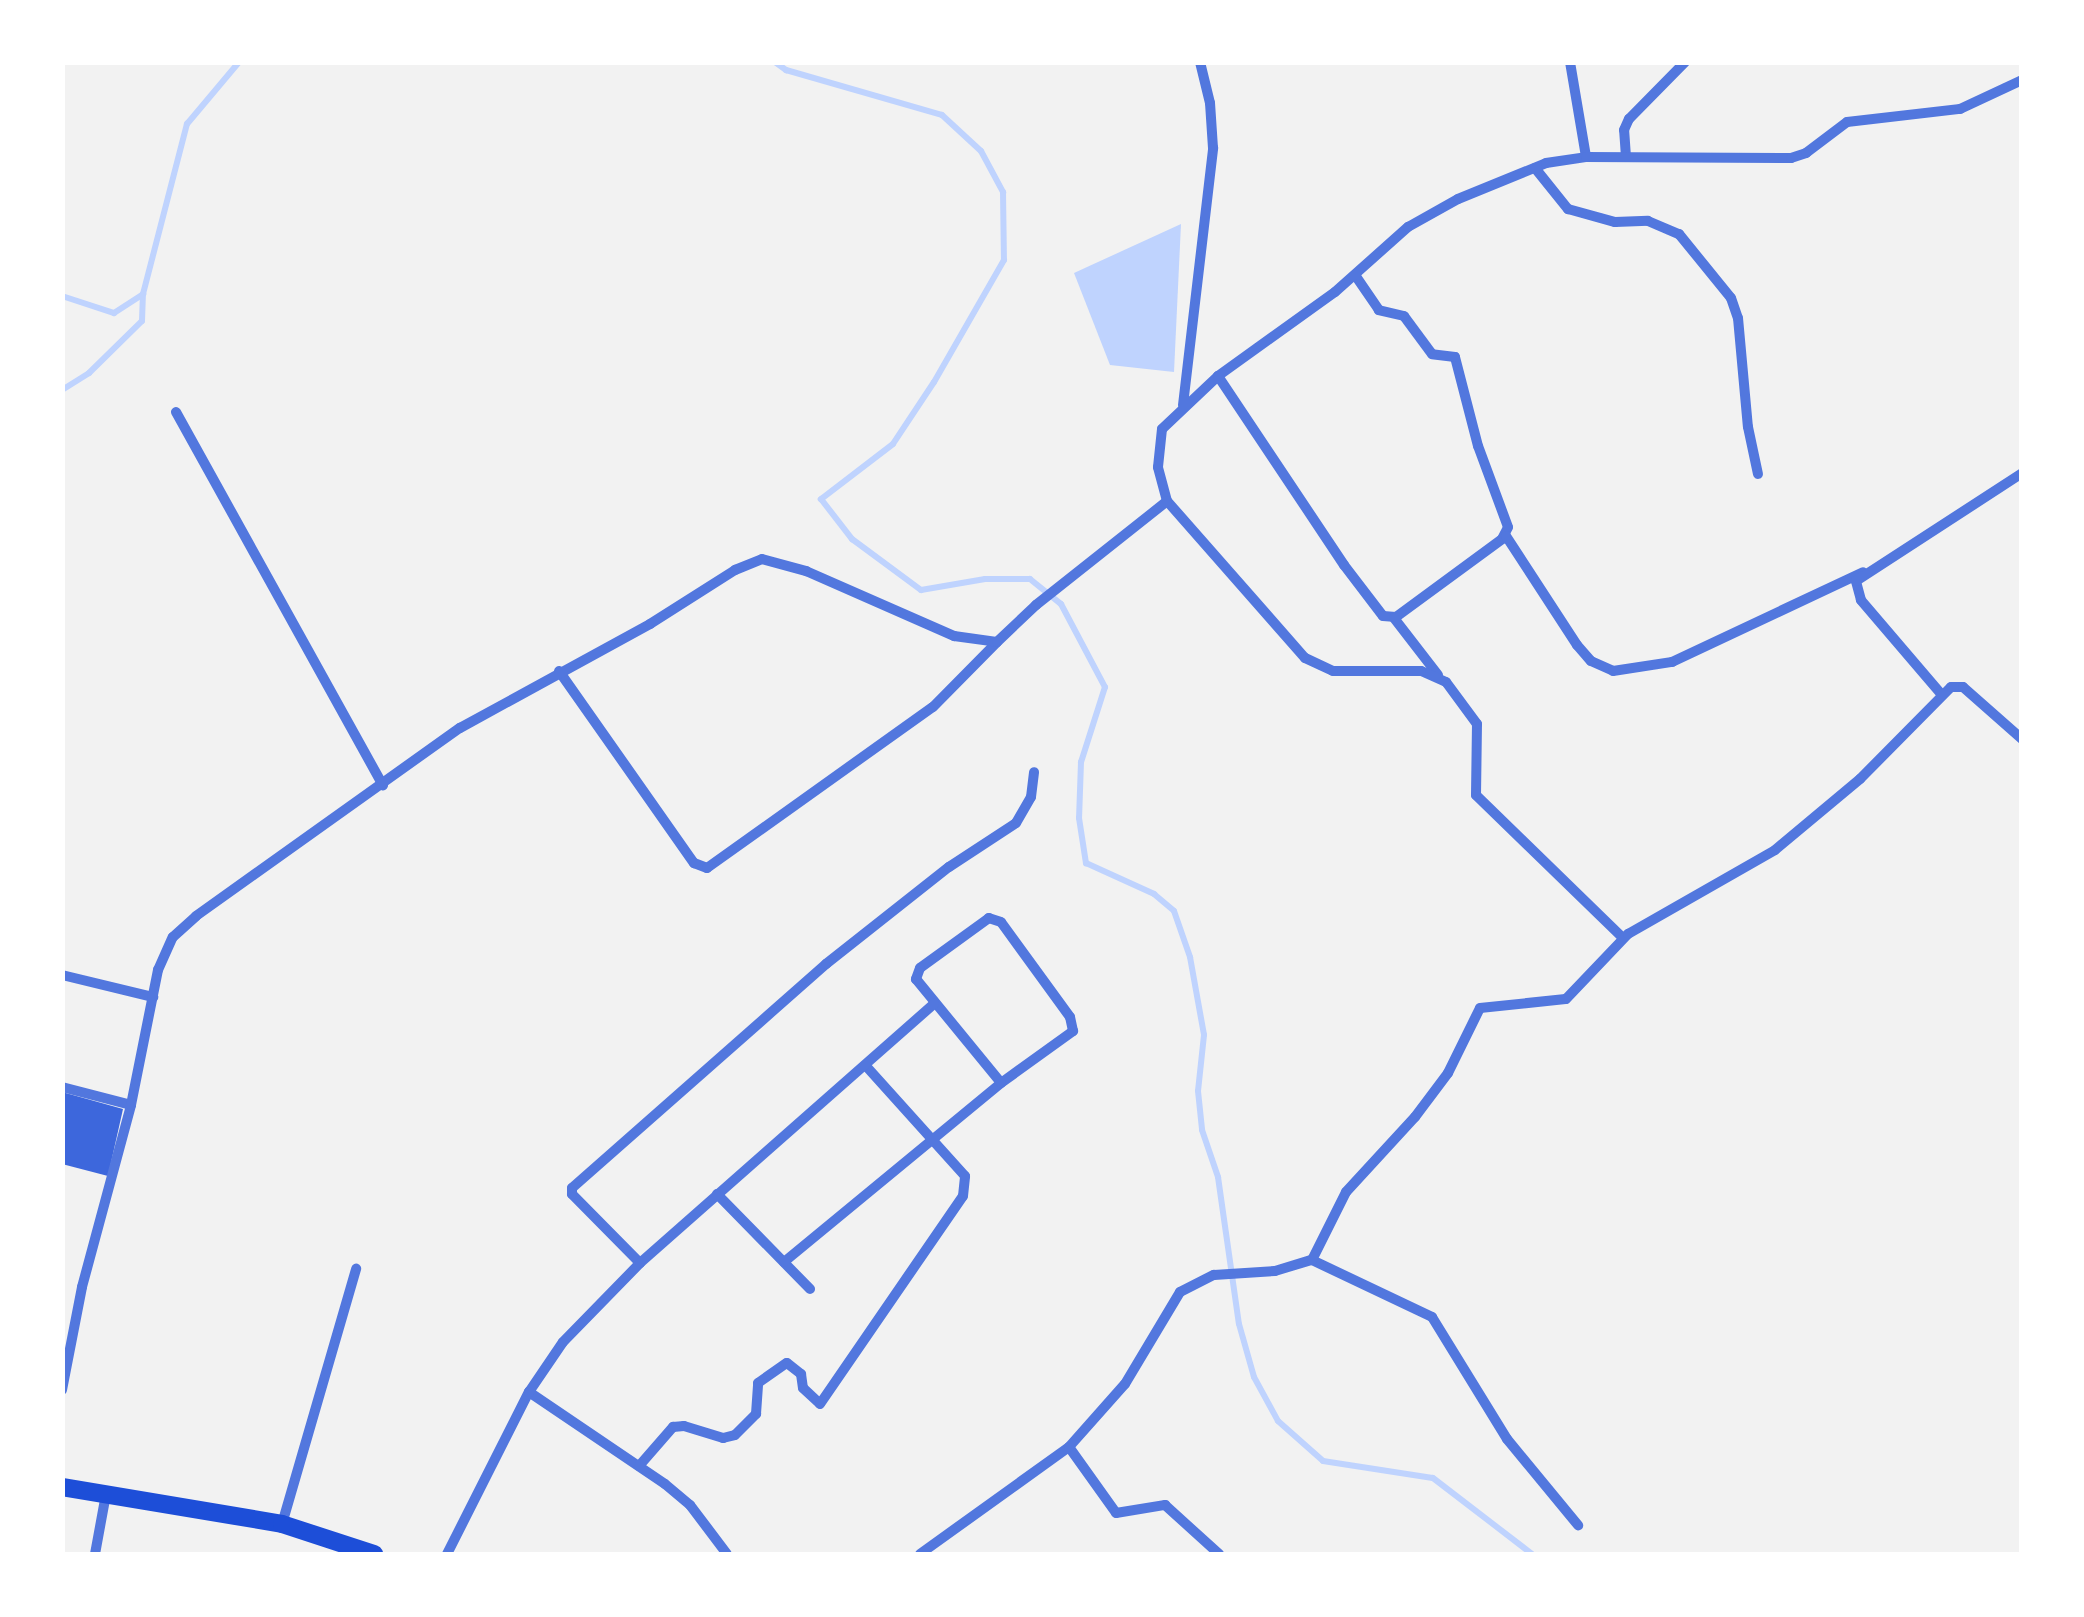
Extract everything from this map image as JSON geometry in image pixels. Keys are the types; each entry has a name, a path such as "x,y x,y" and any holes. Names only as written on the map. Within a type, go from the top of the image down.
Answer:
{"main road":[{"path":"62,1487 282,1524 374,1554"}],"street":[{"path":"1183,406 1212,148 1210,104 1200,62"},
{"path":"1570,62 1586,157"},
{"path":"1626,157 1624,130 1629,119 1684,62"},
{"path":"1438,676 1421,671 1333,671 1313,665 1168,501 1160,485 1158,439 1183,406 1355,275 1408,227 1458,200 1535,168 1586,157 1800,156 1847,122 1960,109 2022,80"},
{"path":"1535,168 1568,210 1615,222 1648,221 1679,234 1731,298 1738,318 1748,428 1758,474"},
{"path":"1355,275 1379,310 1404,316 1432,354 1456,357 1478,446 1508,527 1506,536 1394,618"},
{"path":"1218,376 1382,616 1394,618 1476,724 1476,795 1623,938"},
{"path":"176,412 383,785"},
{"path":"1506,536 1577,645 1592,660 1613,671 1672,662 1863,572 2022,473"},
{"path":"559,671 694,863 707,868 933,707 1036,605 1168,501"},
{"path":"62,1390 82,1287 130,1105 158,970 173,937 260,868 460,728 762,559 806,571 954,636 998,642"},
{"path":"1863,572 1856,581 1862,600 1942,695"},
{"path":"1312,1260 1346,1192 1415,1118 1448,1073 1476,1012 1491,1004 1566,1000 1623,938 1776,850 1860,780 1951,687 1963,687 2022,739"},
{"path":"640,1263 572,1194 572,1188 839,953 949,866 1016,823 1032,796 1034,772"},
{"path":"784,1262 1001,1083 1068,1037 1074,1025 1000,922 982,920 916,972 918,984 1001,1083"},
{"path":"62,974 152,998"},
{"path":"447,1554 530,1392 564,1342 640,1263 934,1004"},
{"path":"639,1466 673,1427 684,1426 723,1438 735,1436 756,1414 758,1383 788,1363 801,1374 803,1388 820,1404 963,1196 964,1176 865,1065"},
{"path":"62,1087 130,1105"},
{"path":"717,1194 810,1289"},
{"path":"920,1554 1070,1447 1125,1384 1180,1292 1214,1275 1275,1270 1312,1260 1432,1317 1507,1439 1578,1525"},
{"path":"282,1524 356,1269"},
{"path":"530,1392 690,1506 727,1554"},
{"path":"1070,1447 1116,1513 1165,1505 1219,1554"},
{"path":"95,1554 106,1494"}],"water":[{"path":"1181,224 1174,372 1110,365 1074,273"}],"building":[{"path":"62,1092 123,1109 108,1176 62,1164"}],"waterway":[{"path":"62,296 114,313 143,294 187,124 239,62"},
{"path":"775,62 786,70 942,115 981,151 1003,192 1004,260 934,382 893,444 821,499 852,539 921,590 985,579 1030,579 1061,604 1105,687 1081,762 1079,818 1086,863 1154,894 1174,911 1190,957 1204,1035 1198,1091 1202,1130 1218,1177 1239,1324 1254,1377 1278,1421 1323,1461 1433,1478 1532,1554"},
{"path":"62,390 89,373 142,321 143,294"}]}
